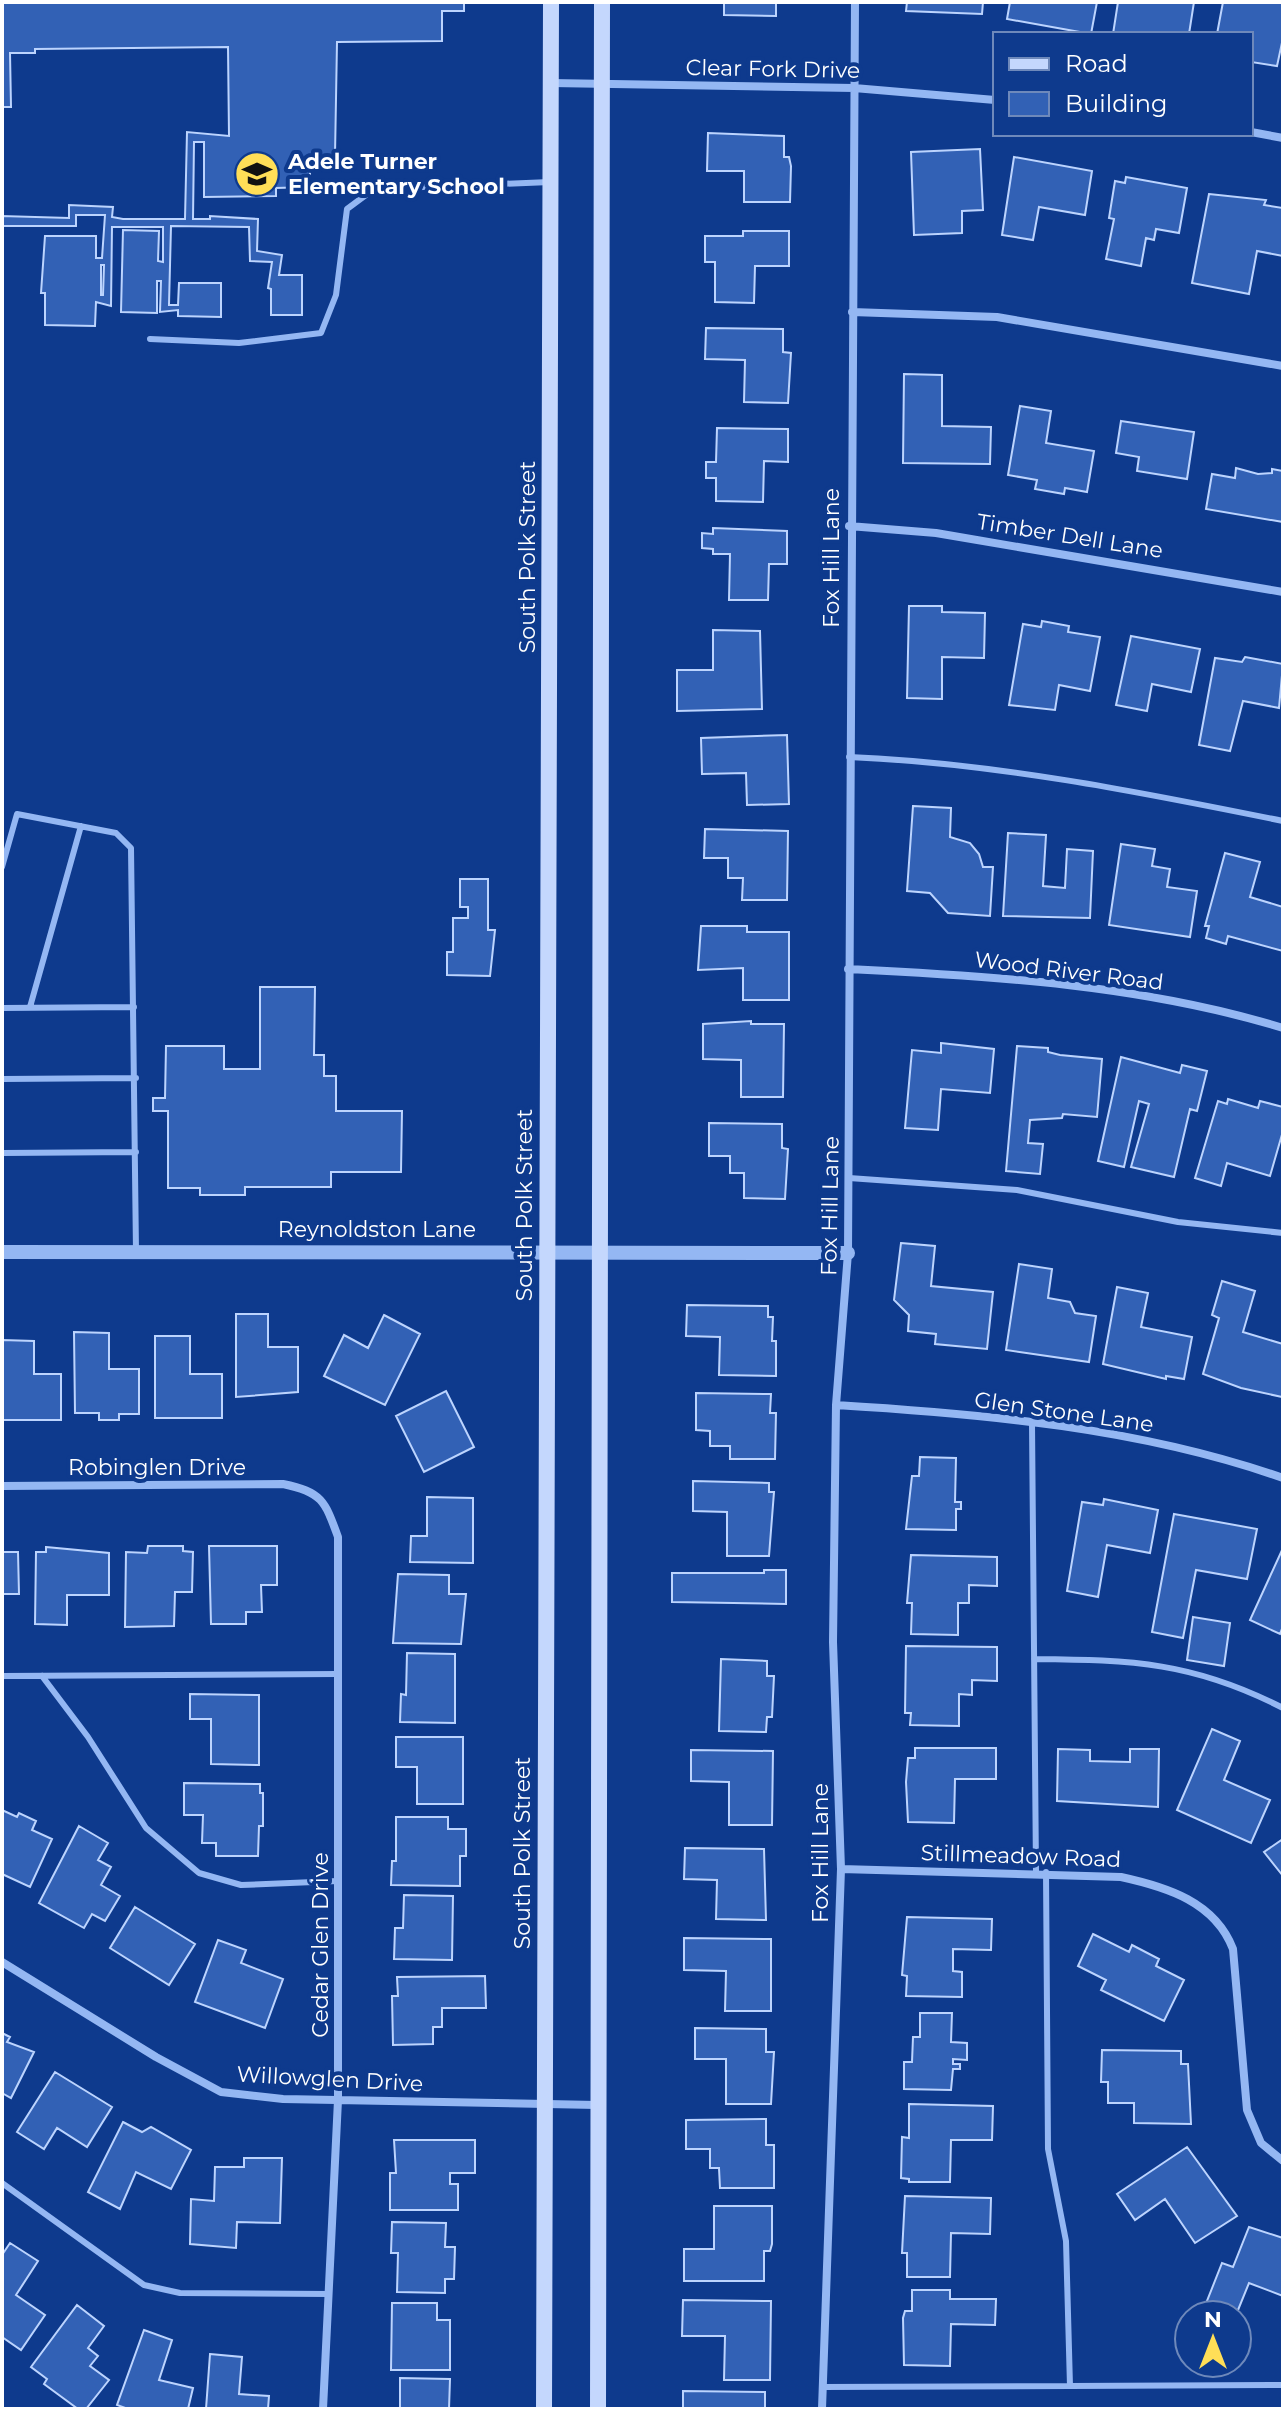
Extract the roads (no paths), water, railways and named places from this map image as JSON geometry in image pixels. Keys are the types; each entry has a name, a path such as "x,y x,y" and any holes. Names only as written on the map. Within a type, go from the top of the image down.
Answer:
{"main road":[{"name":"South Polk Street","path":"544,2409 551,2"},
{"path":"598,2409 602,2"}],"street":[{"name":"Fox Hill Lane","path":"822,2409 841,1869 833,1642 836,1405 848,1253 849,526 855,2"},
{"name":"Clear Fork Drive","path":"551,83 854,88 993,100"},
{"path":"1253,132 1283,138"},
{"path":"852,312 997,317 1283,366"},
{"name":"Timber Dell Lane","path":"849,526 936,533 1283,592"},
{"name":"Wood River Road","path":"848,969 946,973 1109,990 1202,1007 1283,1028"},
{"name":"Reynoldston Lane","path":"2,1252 599,1250 848,1253"},
{"name":"Glen Stone Lane","path":"836,1405 927,1411 1159,1444 1240,1463 1283,1478"},
{"name":"Robinglen Drive","path":"2,1486 283,1484 311,1489"},
{"name":"Cedar Glen Drive","path":"311,1489 327,1506 338,1537 338,2100 323,2409"},
{"name":"Stillmeadow Road","path":"841,1869 1046,1872 1121,1877 1149,1883 1197,1904 1226,1931 1233,1949 1240,1999 1247,2110 1261,2143 1283,2161"},
{"name":"Willowglen Drive","path":"2,1962 156,2057 221,2092 283,2099 597,2105"}],"lane":[{"path":"150,339 239,343 321,333 336,295 347,209 374,189 550,182"},
{"path":"849,757 952,765 1120,789 1283,821"},
{"path":"2,867 17,814 116,833 131,848 136,1078 135,1252"},
{"path":"30,1007 81,826"},
{"path":"2,1008 134,1007"},
{"path":"2,1079 136,1078"},
{"path":"2,1153 136,1152"},
{"path":"849,1178 1017,1190 1178,1222 1283,1233"},
{"path":"1032,1424 1036,1872"},
{"path":"1034,1659 1112,1660 1172,1666 1238,1685 1283,1708"},
{"path":"2,1676 338,1674"},
{"path":"42,1676 88,1737 146,1828 199,1873 241,1885 338,1881"},
{"path":"1046,1872 1048,2149 1066,2241 1070,2386"},
{"path":"2,2183 144,2285 180,2293 329,2294"},
{"path":"822,2387 1283,2385"}],"place":[{"name":"Adele Turner Elementary School","path":"257,174"}]}
